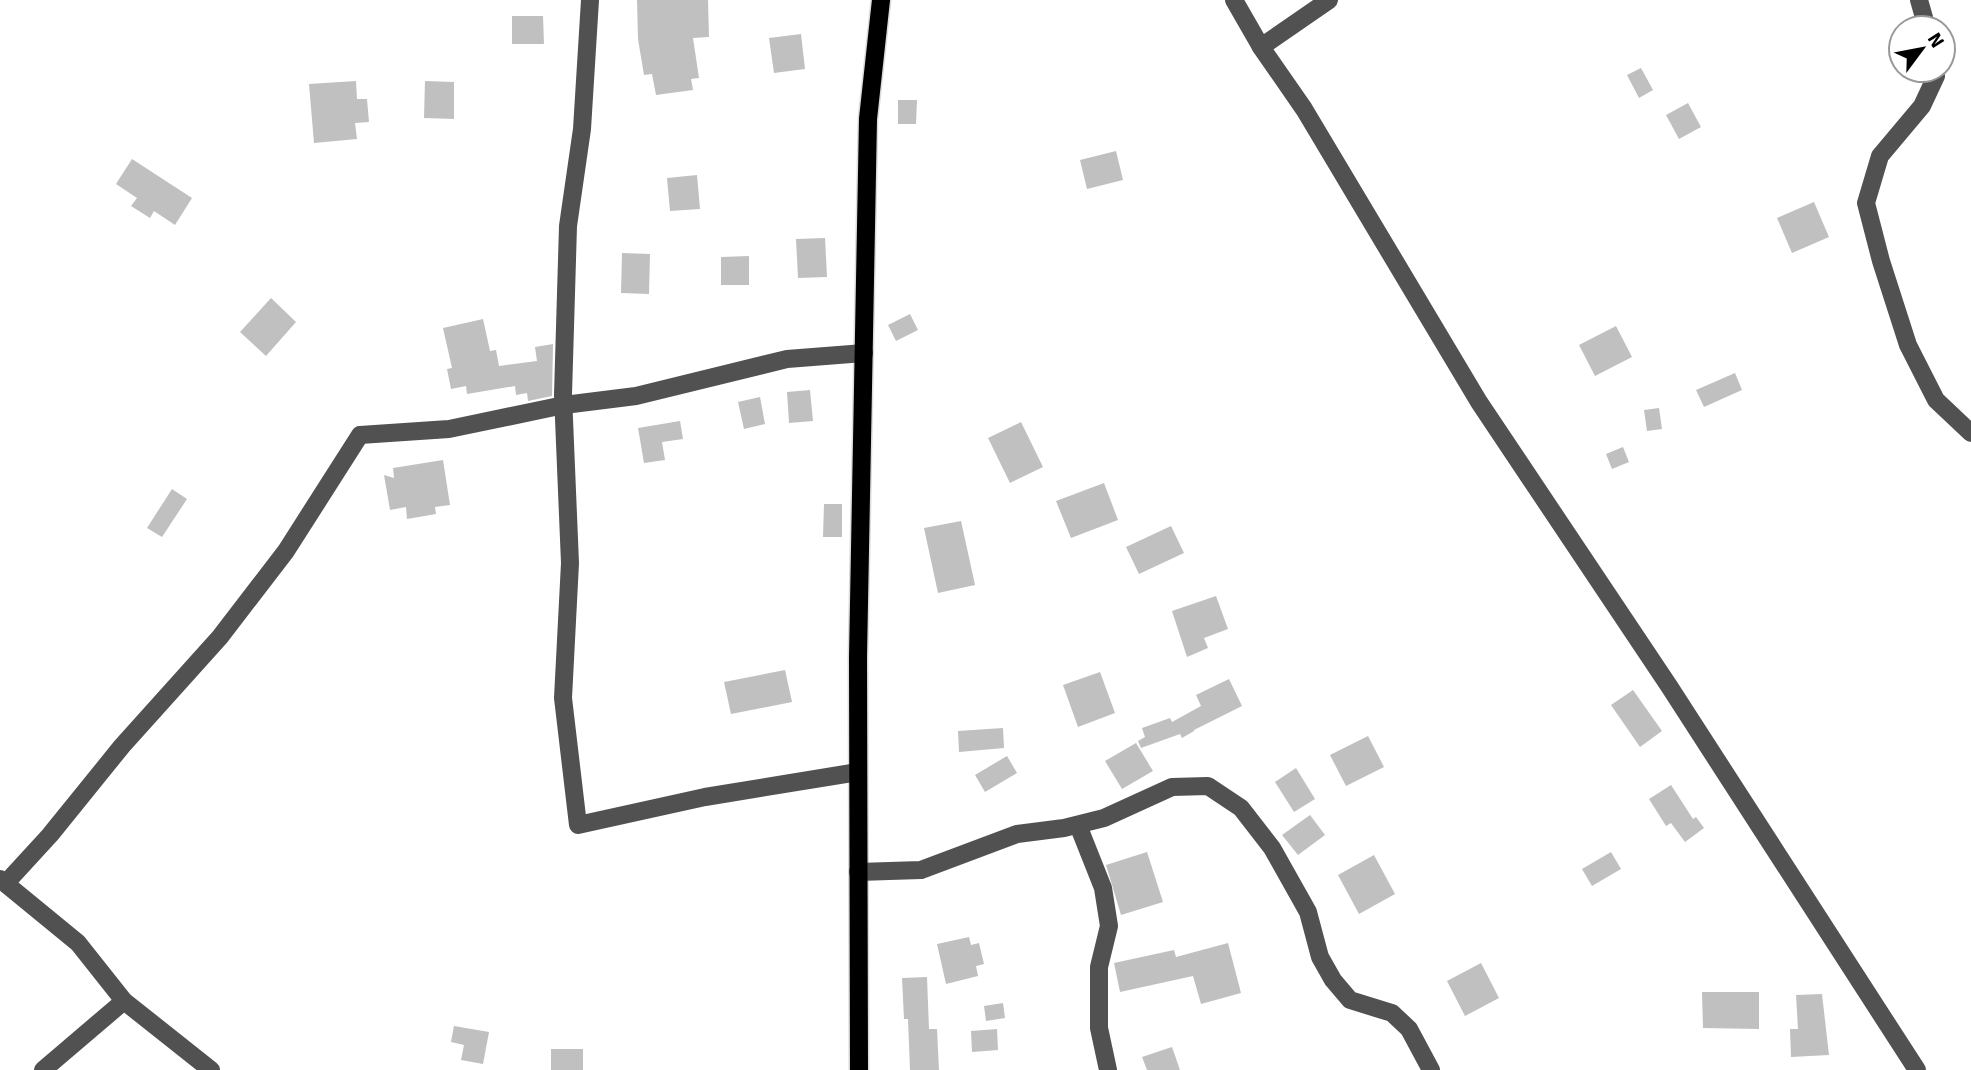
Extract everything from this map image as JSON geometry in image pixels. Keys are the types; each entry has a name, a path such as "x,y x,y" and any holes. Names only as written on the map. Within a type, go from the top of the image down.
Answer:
{"main road":[{"path":"859,1070 858,772 868,118 881,0"}],"street":[{"path":"590,0 582,129 568,226 564,405 570,563 563,698 578,825 705,797 858,772"},
{"path":"1234,0 1261,47 1304,109 1479,402 1668,686 1917,1070"},
{"path":"1261,47 1329,0"},
{"path":"1932,84 1922,106 1880,156 1866,203 1908,345 1936,400 1971,433"},
{"path":"211,1070 124,1001 78,943 3,881 50,835 122,746 220,637 286,551 360,435 449,429 564,405 636,396 787,359 864,353"},
{"path":"859,872 921,870 1017,834 1078,825 1104,818 1172,787 1208,786 1241,808 1272,848 1308,912 1320,957 1334,980 1350,1000 1392,1013 1409,1029 1431,1070"},
{"path":"1078,825 1103,888 1109,926 1099,967 1099,1028 1108,1070"},
{"path":"43,1070 124,1001"}],"building":[{"path":"637,0 708,0 709,37 693,38 699,78 691,79 693,90 656,95 652,74 644,75 638,39"},
{"path":"512,16 543,16 544,44 512,44"},
{"path":"801,34 805,69 774,73 769,38"},
{"path":"1641,68 1653,90 1639,98 1627,75"},
{"path":"356,81 357,99 367,99 369,122 355,123 357,139 314,143 309,84"},
{"path":"425,81 454,82 454,119 424,118"},
{"path":"898,100 917,100 916,124 898,124"},
{"path":"1688,103 1701,127 1679,139 1666,115"},
{"path":"1116,151 1123,180 1087,189 1080,160"},
{"path":"132,159 192,198 175,225 154,211 150,218 131,206 137,198 116,184"},
{"path":"697,175 700,209 670,211 667,178"},
{"path":"1814,202 1829,237 1792,253 1777,218"},
{"path":"825,238 827,277 798,278 796,239"},
{"path":"622,253 650,254 649,294 621,293"},
{"path":"749,256 749,285 721,285 721,257"},
{"path":"271,298 296,322 266,356 240,332"},
{"path":"910,314 918,330 896,341 888,325"},
{"path":"483,319 490,351 496,350 499,366 537,361 535,347 553,344 552,396 528,401 527,393 516,395 515,386 467,394 466,386 451,389 447,369 452,368 443,328"},
{"path":"1616,326 1632,357 1595,376 1579,345"},
{"path":"1735,373 1742,390 1704,407 1696,390"},
{"path":"810,390 813,421 789,423 787,392"},
{"path":"760,397 765,424 744,429 738,402"},
{"path":"1659,408 1662,429 1647,431 1644,410"},
{"path":"680,421 683,439 662,442 665,460 644,463 638,428"},
{"path":"1021,422 1043,467 1010,483 988,438"},
{"path":"1623,447 1629,462 1612,469 1606,454"},
{"path":"443,460 450,505 435,507 436,514 407,519 406,507 390,510 384,475 394,478 393,468"},
{"path":"1104,483 1118,520 1071,538 1056,501"},
{"path":"172,489 187,499 162,537 147,528"},
{"path":"824,504 842,504 842,537 823,537"},
{"path":"961,521 975,585 938,593 924,528"},
{"path":"1171,526 1184,553 1139,574 1126,547"},
{"path":"1216,596 1228,629 1204,638 1208,648 1187,657 1172,611"},
{"path":"785,670 792,702 731,714 724,682"},
{"path":"1100,672 1115,713 1078,727 1063,685"},
{"path":"1229,679 1242,706 1182,738 1180,734 1141,748 1138,741 1145,737 1142,728 1170,718 1172,722 1201,706 1196,695"},
{"path":"1633,690 1662,731 1640,747 1611,705"},
{"path":"1003,728 1004,748 959,752 958,731"},
{"path":"1368,736 1384,767 1346,786 1330,755"},
{"path":"1136,743 1153,771 1122,789 1105,761"},
{"path":"1007,756 1017,773 985,792 975,775"},
{"path":"1296,768 1315,799 1294,812 1275,782"},
{"path":"1671,785 1693,819 1696,817 1704,828 1685,842 1671,823 1666,826 1649,799"},
{"path":"1310,815 1325,835 1298,855 1282,835"},
{"path":"1147,852 1163,902 1121,915 1106,865"},
{"path":"1611,852 1621,869 1592,886 1582,869"},
{"path":"1374,855 1395,894 1359,914 1338,875"},
{"path":"969,937 971,945 979,943 984,964 976,966 978,976 946,984 937,944"},
{"path":"1228,943 1241,993 1201,1004 1193,976 1120,992 1114,963 1174,950 1176,957"},
{"path":"1481,963 1499,998 1465,1016 1447,981"},
{"path":"927,977 929,1029 937,1029 939,1070 910,1070 908,1019 904,1019 902,978"},
{"path":"1702,992 1759,992 1759,1029 1703,1028"},
{"path":"1822,994 1829,1055 1791,1057 1790,1029 1798,1029 1796,995"},
{"path":"1003,1003 1005,1018 986,1021 984,1006"},
{"path":"454,1026 489,1032 483,1064 461,1060 464,1045 451,1042"},
{"path":"997,1029 998,1050 972,1052 971,1031"},
{"path":"1172,1047 1180,1070 1147,1070 1142,1057"},
{"path":"551,1049 583,1049 583,1070 551,1070"}]}
